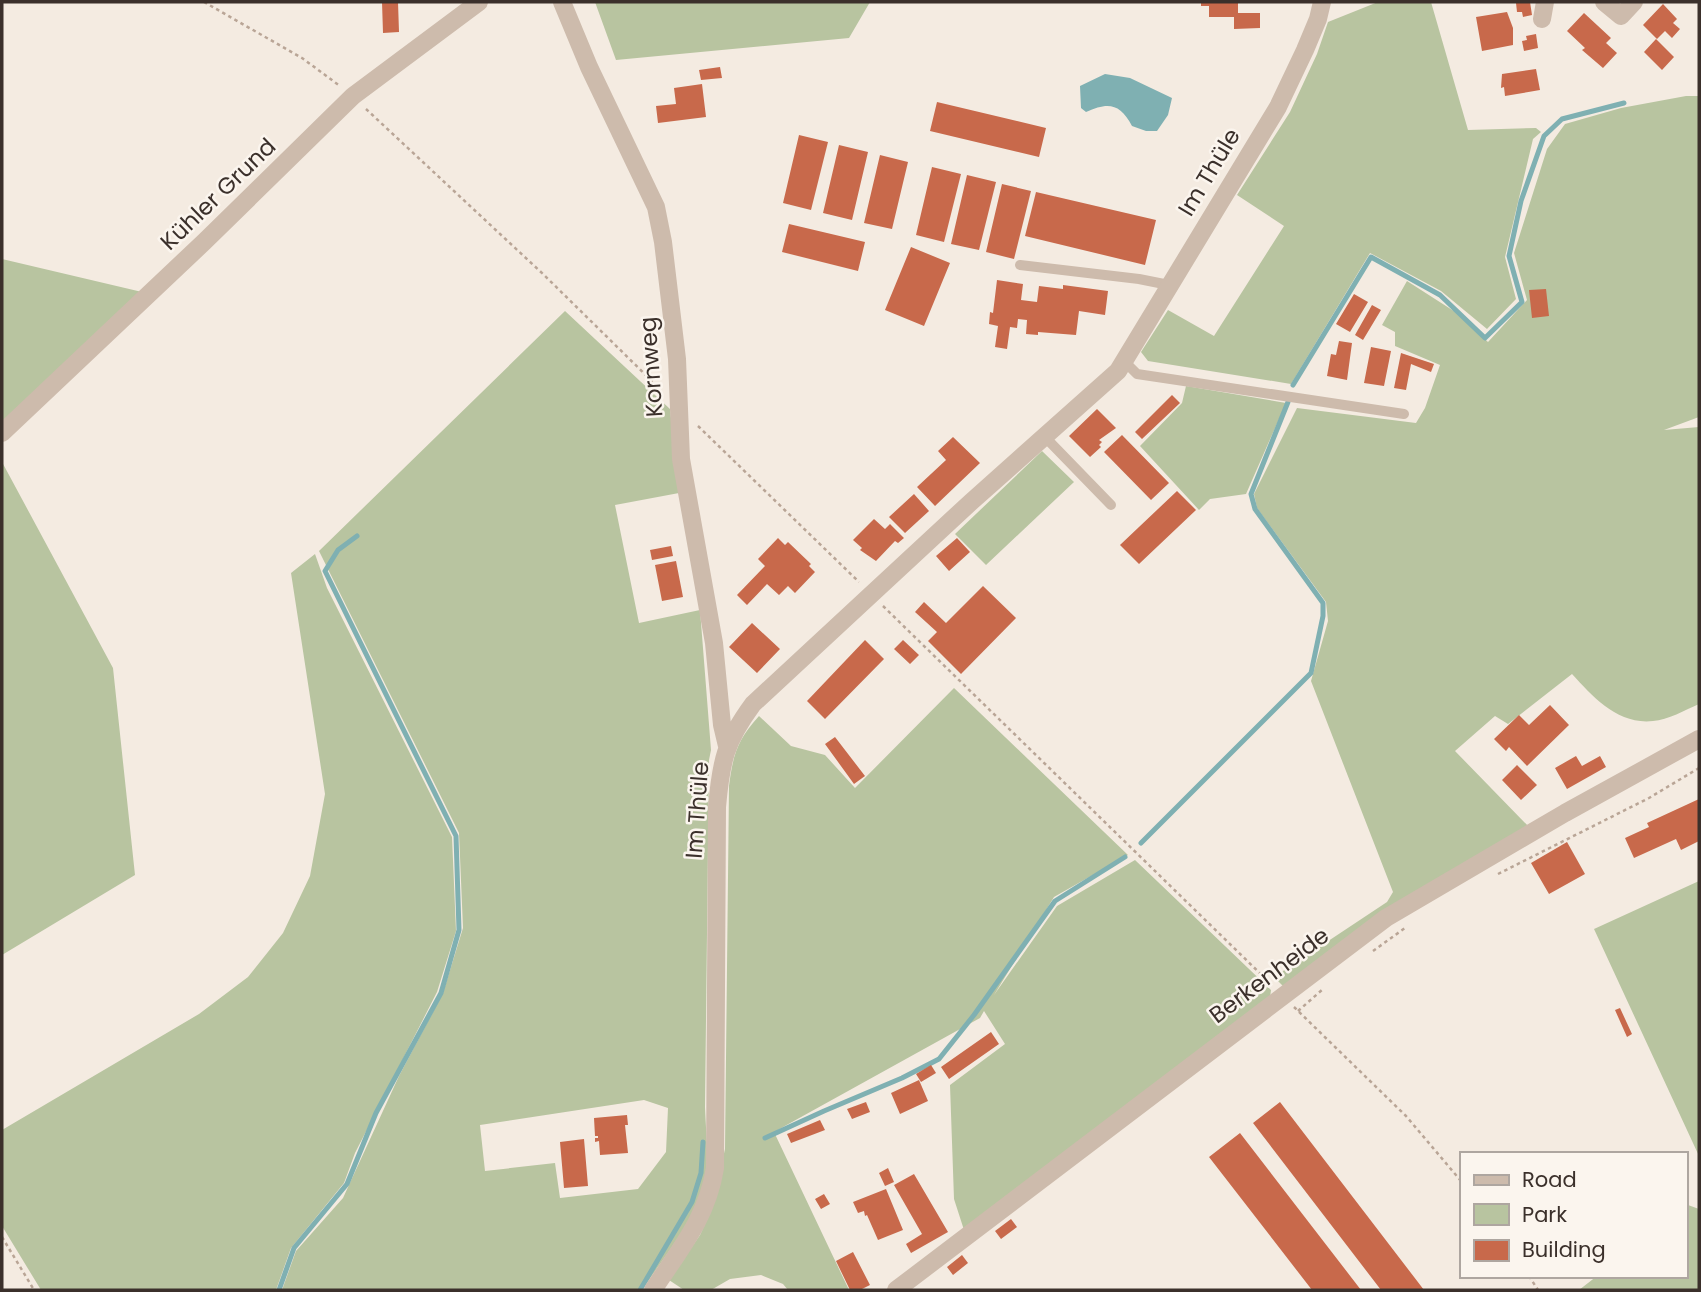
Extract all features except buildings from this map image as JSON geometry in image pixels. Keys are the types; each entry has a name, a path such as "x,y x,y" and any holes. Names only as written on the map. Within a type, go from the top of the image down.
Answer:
{"street":[{"name":"Kühler Grund","path":"2,433 194,252 353,96 479,2"},
{"name":"Kornweg","path":"562,2 589,67 656,207 674,333 681,459 714,643 722,725 727,746"},
{"name":"Im Thüle","path":"653,1290 703,1213 715,1168 717,807 720,769 737,726 753,704 1118,371 1278,107 1305,50 1322,2"},
{"path":"1604,2 1621,16 1634,2"},
{"name":"Berkenheide","path":"896,1290 1386,918 1565,813 1699,740"}],"lane":[{"path":"1020,265 1169,285"},
{"path":"1124,361 1137,374 1404,414"},
{"path":"1045,437 1111,505"}],"path":[{"path":"204,2 302,58 353,96 543,274 1406,1116 1460,1180"},
{"path":"1497,874 1649,798 1699,768"},
{"path":"1372,951 1405,928"},
{"path":"1297,1011 1329,984"},
{"path":"2,1237 34,1290"}],"green space":[{"path":"595,2 870,2 849,38 616,60"},
{"path":"1378,2 1431,2 1468,130 1536,128 1541,132 1533,139 1505,257 1516,299 1487,329 1441,291 1370,253 1291,384 1148,361 1141,352 1168,310 1214,336 1284,226 1237,195 1290,112 1317,54 1328,22"},
{"path":"1699,96 1699,417 1664,430 1699,427 1699,704 1659,720 1629,719 1607,708 1572,674 1508,724 1495,716 1455,751 1529,827 1283,986 1274,977 1387,902 1393,892 1311,681 1328,621 1326,602 1257,508 1254,494 1297,408 1416,423 1425,408 1440,365 1395,346 1395,332 1382,325 1407,281 1460,315 1488,342 1527,300 1514,253 1547,149 1565,124 1621,108"},
{"path":"2,259 142,292 2,428"},
{"path":"565,311 670,409 679,493 615,505 639,623 700,610 711,750 705,1107 707,1161 702,1193 697,1205 642,1290 282,1290 296,1251 343,1198 399,1076 443,993 463,928 459,833 319,551","holes":["644,1100 668,1108 666,1152 638,1189 560,1198 555,1163 485,1171 480,1125"]},
{"path":"1186,386 1286,403 1246,494 1210,499 1199,510 1140,446 1182,403"},
{"path":"1042,451 1074,482 986,565 955,534"},
{"path":"2,462 113,668 135,875 2,955"},
{"path":"315,554 327,588 452,837 456,931 437,992 355,1153 344,1183 291,1248 276,1290 41,1290 2,1226 2,1130 199,1014 248,977 283,933 310,876 325,794 291,573"},
{"path":"954,688 1128,855 1054,897 994,995 1057,906 1135,860 1271,990 1270,998 964,1230 954,1199 950,1085 1005,1044 984,1011 980,1018 774,1132 849,1290 788,1290 783,1284 761,1275 730,1279 711,1290 684,1290 669,1280 700,1235 711,1211 725,1149 729,786 737,748 759,716 791,746 825,755 855,788"},
{"path":"1699,881 1699,1156 1594,929"},
{"path":"1687,1206 1699,1209 1699,1290 1579,1290 1594,1278 1687,1278"}],"water":[{"path":"1105,74 1130,78 1172,98 1168,115 1157,131 1146,131 1132,126 1123,113 1113,107 1101,107 1086,112 1081,108 1080,86"}],"waterway":[{"path":"1293,385 1371,257 1440,295 1485,338 1522,302 1509,256 1521,201 1544,136 1562,119 1624,103"},
{"path":"1141,843 1311,673 1323,616 1323,603 1255,509 1251,494 1288,402"},
{"path":"279,1290 294,1248 347,1184 376,1113 441,993 459,930 456,836 325,571 338,550 357,536"},
{"path":"765,1138 939,1059 974,1015 1055,901 1125,857"},
{"path":"640,1290 692,1202 701,1173 703,1142"}]}
